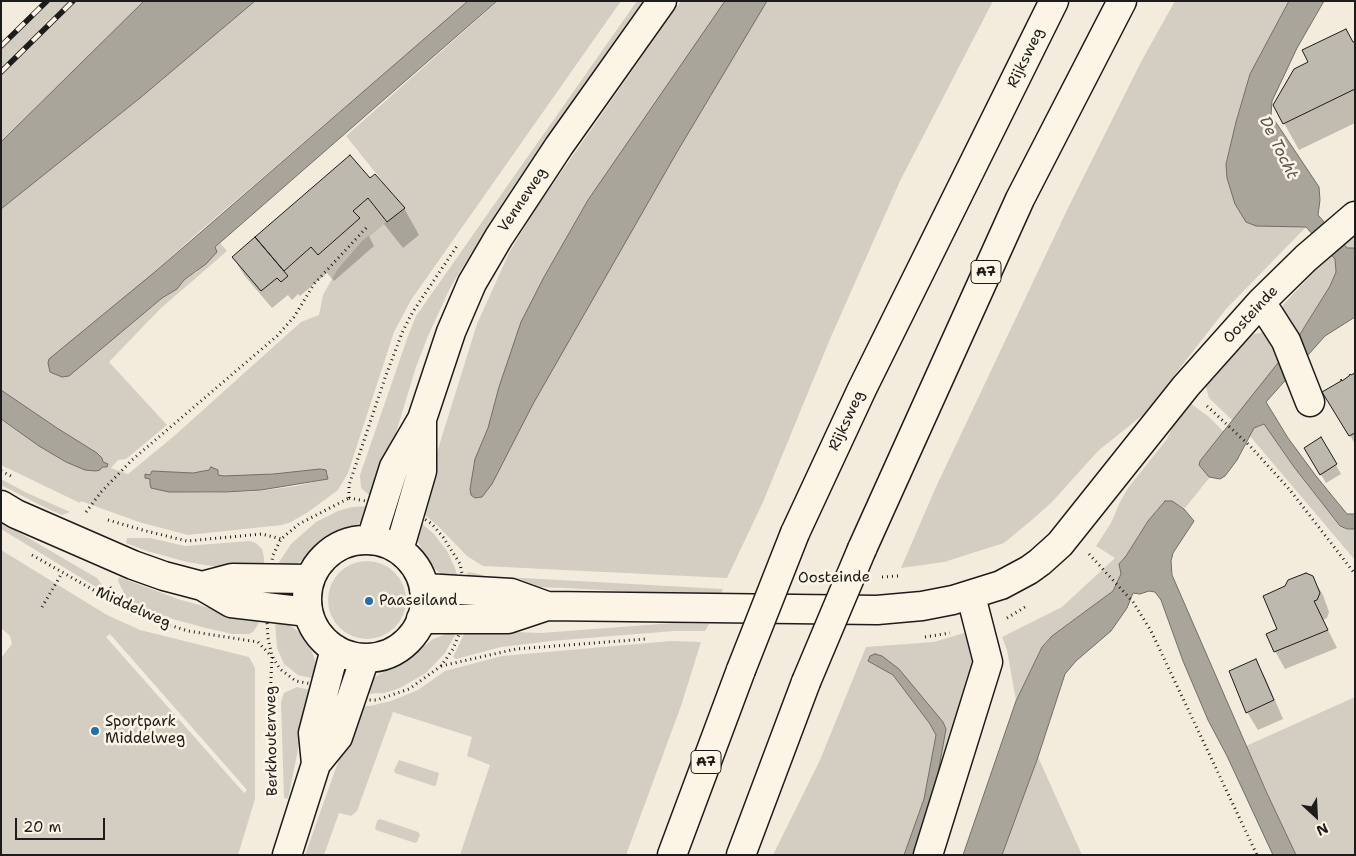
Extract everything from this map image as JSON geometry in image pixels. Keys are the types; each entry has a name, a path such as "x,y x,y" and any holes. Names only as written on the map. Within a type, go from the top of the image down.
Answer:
{"main road":[{"name":"Venneweg","path":"371,540 394,467 422,419 451,332 476,276 499,237 559,146 662,1"},
{"name":"Rijksweg","path":"672,855 741,670 795,533 862,389 1054,1"},
{"name":"A7","path":"741,855 806,682 862,549 1020,199 1122,1"},
{"name":"Oosteinde","path":"421,619 508,619 547,606 877,610 936,604 971,596 1001,585 1029,570 1050,554 1186,386 1261,302 1306,258 1350,221"},
{"path":"1261,302 1286,341 1310,402"},
{"name":"Venneweg","path":"399,550 422,472 422,419"},
{"path":"1,504 16,514 133,565 202,586 231,602 308,612"},
{"path":"371,540 381,542 399,550 415,566 424,588 424,604 421,619 415,632 399,647 379,656 365,658 350,656 335,650 323,640 313,627 308,612 306,595 310,579 317,565 341,545 355,541 371,540"},
{"path":"202,586 232,578 310,579"},
{"name":"Oosteinde","path":"424,588 512,593 547,606"},
{"path":"928,855 988,662 971,596"},
{"path":"316,764 313,733 335,650"},
{"path":"287,855 316,764 338,737 365,658"}],"path":[{"path":"68,537 101,492 132,460 277,336 294,317 314,284 368,226"},
{"path":"1224,422 1250,446 1290,490 1355,574"},
{"path":"146,531 187,541 262,534 281,539 299,524 349,498"},
{"path":"1068,534 1133,602 1151,631 1257,855"},
{"name":"Middelweg","path":"24,550 62,574 120,605 154,620 188,631 258,642 272,656"},
{"path":"460,564 469,566"},
{"path":"42,607 62,574"},
{"name":"Oosteinde","path":"874,577 900,576"},
{"path":"441,666 516,649 651,638"},
{"name":"Berkhouterweg","path":"272,656 270,700 274,798"}],"shaded area":[{"path":"46,1 144,1 1,142 1,48"},
{"path":"255,1 469,1 193,237 156,271 162,298 177,289 184,280 197,272 220,243 227,251 160,309 109,362 167,425 126,459 118,460 111,468 128,474 173,437 301,322 319,315 323,295 337,270 362,241 404,208 346,136 498,1 621,1 411,300 394,332 348,473 338,490 308,512 282,525 188,535 139,522 81,501 80,503 1,465 1,420 64,461 86,470 100,470 102,466 107,467 108,464 103,462 97,453 1,390 1,209 140,98","holes":["320,469 328,473 327,479 296,486 260,491 213,493 169,492 145,475 150,475 152,471 193,473 209,470 218,471 218,475 223,476 245,476"]},
{"path":"637,1 647,1 469,257 450,288 416,367 377,495 374,497 369,495 361,488 360,475 416,316"},
{"path":"681,1 993,1 900,181 830,339 763,502 727,578 483,566 467,556 437,525 419,510 477,324 509,253 534,211"},
{"path":"1175,1 1289,1 1250,74 1226,164 1227,178 1295,226 1306,227 1226,309 1144,414 1098,451 1052,502 1033,519 1004,543 944,562 901,568 936,487 1067,210 1142,60"},
{"path":"1355,233 1355,248 1347,248 1335,259 1336,272 1330,286 1297,339 1282,313 1283,305 1325,260"},
{"path":"1265,332 1283,358 1233,421 1209,398 1205,384 1254,334"},
{"path":"1190,403 1209,417 1224,432 1200,461 1200,466 1210,477 1185,508 1170,501 1165,501 1148,521 1119,564 1121,574 1113,591 1052,636 1042,647 1016,701 1007,650 1002,637 1062,607 1115,558 1096,546 1111,523 1128,488 1167,439 1174,423"},
{"path":"1264,424 1340,527 1347,530 1355,529 1355,560 1249,435 1254,428"},
{"path":"1,479 70,512 62,515 44,507 1,485"},
{"path":"369,506 365,518 355,527 331,538 297,564 290,567 276,567 291,544 316,522 338,511 352,507"},
{"path":"1,522 97,578 105,589 101,590 1,529"},
{"path":"421,523 434,534 447,551 459,581 448,580 428,563 418,542 417,533"},
{"path":"127,538 150,538 185,546 250,541 256,543 262,549 264,568 224,568 187,562 126,543"},
{"name":"Sportpark Middelweg","path":"1,550 107,615 140,630 249,657 255,668 255,799 238,855 1,855 1,658 12,644 10,636 1,628","holes":["110,634 247,790 244,793 106,637"]},
{"path":"367,561 382,564 395,572 403,585 406,600 403,615 395,628 382,636 367,639 352,636 339,628 331,615 328,600 331,585 339,572 352,564"},
{"path":"467,573 486,576 723,589 720,597 565,588 470,585"},
{"path":"119,577 178,599 220,611 260,617 259,623 253,632 249,634 232,634 143,611 134,607 127,599 118,581"},
{"path":"275,622 289,624 307,639 315,660 315,679 298,675 284,664 277,648"},
{"path":"673,623 709,624 705,631 674,631 551,641 501,647 456,659 453,657 466,630 541,633"},
{"path":"452,632 455,635 445,653 426,673 400,688 385,693 364,694 368,683 378,675 405,661 433,639"},
{"path":"964,633 971,635 978,659 920,855 914,855 933,801 946,729 943,722 899,669 868,661 893,675 930,724 936,735 924,799 904,855 773,855 820,760 866,647 934,642"},
{"path":"671,641 701,642 681,706 626,855 460,855 490,765 467,756 472,737 393,712 357,811 351,816 339,813 324,855 305,855 358,706 370,706 391,701 418,690 445,671 502,656"},
{"path":"297,687 310,690 288,799 284,798 281,702 284,693"},
{"path":"1355,697 1355,855 1296,855 1246,746"},
{"path":"1038,757 1082,855 1002,855"},
{"path":"399,760 439,773 436,785 434,786 395,773 394,770"},
{"path":"380,819 418,832 420,835 417,842 415,843 376,830 377,821"}],"water":[{"path":"144,1 255,1 140,98 1,209 1,142"},
{"path":"468,1 497,1 215,247 217,252 206,264 184,280 177,289 162,298 69,376 62,377 50,372 49,359 156,271"},
{"path":"725,1 767,1 677,152 533,404 492,484 482,497 475,498 471,495 470,489 475,459 488,428 499,387 521,322 544,277 588,200"},
{"name":"De Tocht","path":"1289,1 1324,1 1297,48 1272,101 1271,115 1319,187 1318,215 1347,248 1355,248 1355,317 1325,336 1266,402 1288,438 1316,476 1347,514 1355,514 1355,529 1347,529 1340,526 1294,467 1264,424 1254,428 1237,460 1225,476 1220,479 1209,477 1199,465 1200,461 1297,339 1330,286 1336,272 1335,259 1306,227 1256,226 1246,222 1235,204 1227,178 1226,164 1250,74"},
{"path":"1,390 97,453 103,462 108,464 107,467 102,467 96,471 85,470 66,462 39,446 1,419"},
{"path":"211,467 218,470 218,475 224,476 273,474 320,469 326,470 328,479 261,490 169,492 151,488 150,479 145,478 145,474 150,475 152,471 193,473 209,470"},
{"path":"1165,501 1172,501 1184,509 1194,521 1173,553 1171,561 1172,575 1266,791 1296,855 1273,855 1227,756 1208,720 1183,661 1161,600 1155,592 1149,591 1140,594 1133,593 1127,608 1111,631 1076,661 1065,674 1038,757 1002,855 963,855 1016,701 1042,647 1052,636 1113,591 1121,574 1119,564 1148,521"},
{"path":"875,654 882,656 899,669 943,722 946,729 933,801 914,855 904,855 924,799 936,735 930,724 893,675 868,661 870,656"}],"building":[{"path":"1346,29 1353,42 1355,42 1355,89 1283,124 1273,105 1294,69 1308,62 1302,50"},
{"path":"350,155 370,178 375,174 405,208 387,222 368,198 353,211 360,218 318,255 311,247 284,271 255,237"},
{"path":"255,237 288,276 281,282 277,278 261,291 232,257"},
{"path":"1355,373 1355,433 1349,436 1322,392 1341,381 1341,379 1342,381 1350,374"},
{"path":"1321,437 1337,464 1320,475 1304,448"},
{"path":"1306,573 1313,576 1320,593 1317,600 1314,601 1328,630 1274,652 1266,634 1277,629 1263,596 1285,586 1288,580"},
{"path":"1256,659 1274,700 1246,713 1229,671"}],"railway":[{"path":"1,46 47,1"},
{"path":"1,72 73,1"}],"place":[{"name":"Paaseiland","path":"369,601"},
{"name":"Sportpark Middelweg","path":"95,731"}]}
